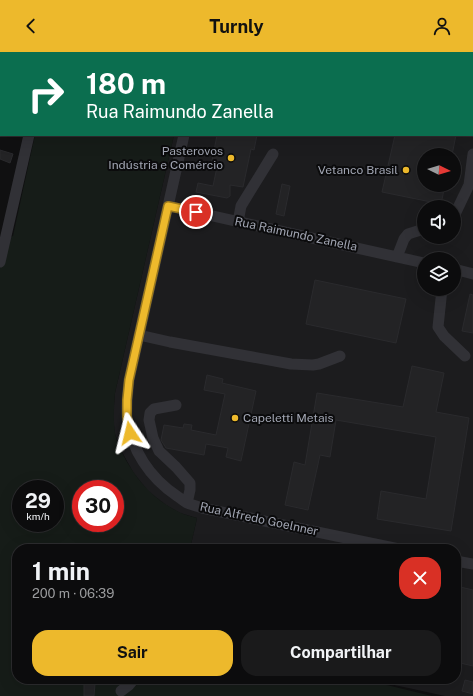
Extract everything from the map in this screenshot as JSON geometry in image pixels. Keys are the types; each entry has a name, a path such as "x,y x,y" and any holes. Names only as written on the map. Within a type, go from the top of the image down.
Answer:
{"street":[{"path":"0,262 29,136"},
{"name":"Rua Alfredo Goelnner","path":"184,136 129,380 127,417 130,433 137,450 149,471 165,489 186,503 202,508 374,544"},
{"path":"238,222 241,206 273,154"},
{"path":"461,202 469,185 473,154"},
{"name":"Rua Raimundo Zanella","path":"168,206 417,261"},
{"path":"397,257 404,239 408,234 417,231"},
{"path":"461,271 473,274"},
{"path":"441,296 438,328 444,336 465,356"},
{"path":"139,335 291,364 313,365 340,356"},
{"path":"176,405 154,409 150,413 149,420 153,438 159,451 190,483 190,490 186,503"},
{"path":"461,562 473,564"},
{"path":"121,691 130,684"}],"shaded area":[{"path":"35,136 174,136 115,393 114,423 118,444 127,462 143,485 163,503 171,508 197,518 191,544 12,544 12,684 383,684 432,696 0,696 0,241 13,236"},
{"path":"174,136 473,136 473,696 445,696 390,684 461,684 461,544 191,544 197,518 180,513 166,505 148,491 133,472 122,452 115,434 113,417 115,393"}],"building":[{"name":"Pasterovos Indústria e Comércio","path":"217,136 257,136 254,150 251,149 243,187 230,185 230,196 227,198 196,192 198,183 213,186 217,167 211,166"},
{"name":"Vetanco Brasil","path":"395,136 456,136 453,148 417,148 417,192 444,192 442,200 421,200 382,192"},
{"path":"0,150 13,154 10,163 0,159"},
{"path":"282,184 290,186 284,216 276,214"},
{"path":"315,280 406,299 396,343 306,324"},
{"path":"470,294 473,295 473,333 462,331"},
{"path":"412,366 444,373 436,412 469,418 451,531 377,519 381,491 426,499 436,437 336,420 330,457 320,455 308,510 285,505 294,462 305,465 317,393 403,407"},
{"path":"207,375 223,379 222,383 256,391 241,461 226,457 228,448 206,444 204,455 166,448 161,440 164,425 183,428 184,424 192,425 191,430 216,435 225,394 204,390"},
{"path":"461,587 473,590 473,666 461,663"},
{"path":"465,680 473,682 473,694 462,691"},
{"path":"84,684 95,684 94,696 84,696"}],"place":[{"name":"Pasterovos Indústria e Comércio","path":"231,158"},
{"name":"Vetanco Brasil","path":"406,170"},
{"name":"Capeletti Metais","path":"235,418"}],"route":[{"path":"130,433 127,417 129,380 168,206 196,212"}]}
